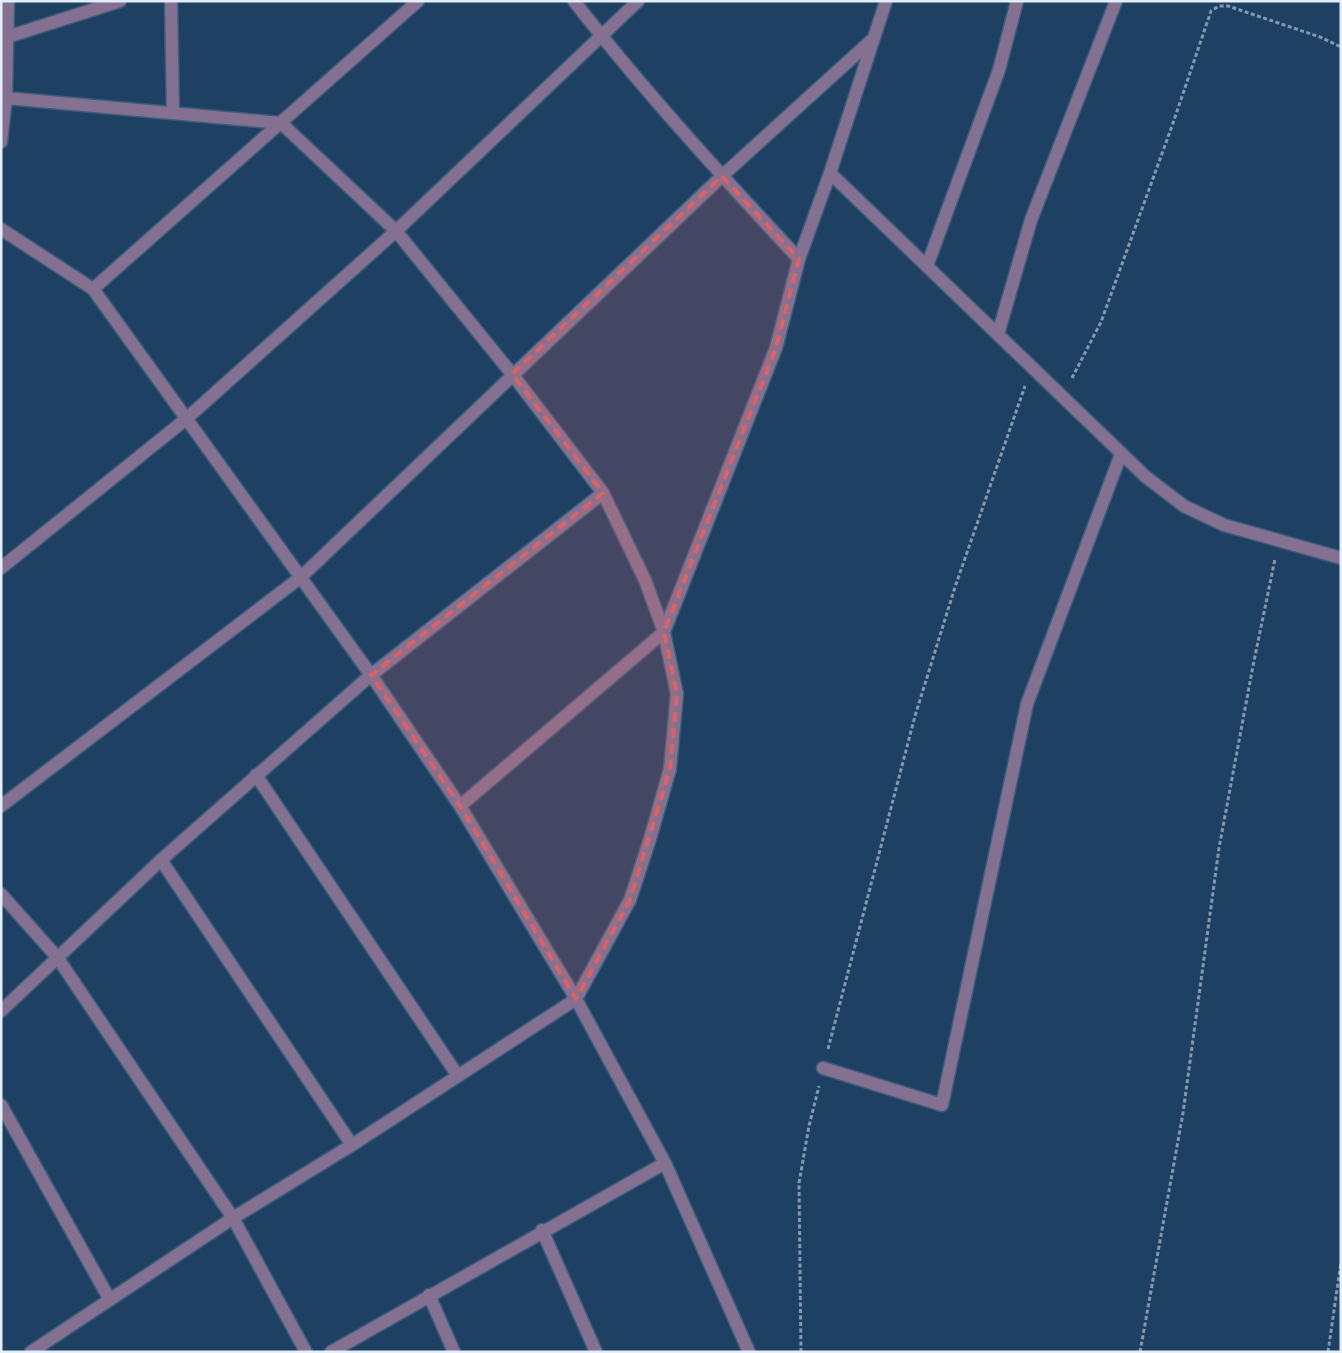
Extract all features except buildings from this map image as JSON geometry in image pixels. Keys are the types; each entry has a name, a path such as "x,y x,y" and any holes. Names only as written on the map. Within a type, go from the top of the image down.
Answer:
{"street":[{"path":"1,142 6,98 8,1"},
{"path":"7,37 120,1"},
{"path":"171,1 173,112"},
{"path":"93,289 418,1"},
{"path":"574,1 601,36 722,176 799,259"},
{"path":"1,568 186,419 396,231 638,1"},
{"path":"460,806 664,632 776,348 799,259 830,172 886,1"},
{"path":"927,266 999,70 1017,1"},
{"path":"998,334 1032,220 1116,1"},
{"path":"1,806 301,577 722,176 874,38"},
{"path":"6,98 281,123 396,231 512,374 603,493 645,580 664,632 677,694 670,769 630,900 576,999 352,1145 233,1218 31,1352"},
{"path":"830,172 1121,454 1146,477 1184,506 1224,526 1341,558"},
{"path":"1,229 93,289 371,675 460,806 576,999 664,1162 749,1352"},
{"path":"823,1068 942,1105 1027,704 1121,454"},
{"path":"1,1011 161,860 371,675 603,493"},
{"path":"256,775 458,1076"},
{"path":"161,860 352,1145"},
{"path":"1,894 57,957 233,1218 306,1352"},
{"path":"1,1105 110,1300"},
{"path":"331,1352 664,1162"},
{"path":"542,1230 596,1352"},
{"path":"429,1295 454,1352"}],"path":[{"path":"1062,397 1101,322 1172,126 1211,11 1219,6 1228,6 1320,36 1341,48"},
{"path":"801,1352 799,1183 809,1126 866,898 915,716 955,587 1032,367"},
{"path":"1140,1352 1183,1113 1219,848 1253,666 1279,541"},
{"path":"1328,1352 1341,1262"}],"highlighted area":[{"path":"722,176 799,259 776,348 664,632 677,694 670,769 630,900 576,999 460,806 371,675 603,493 512,374"}]}
